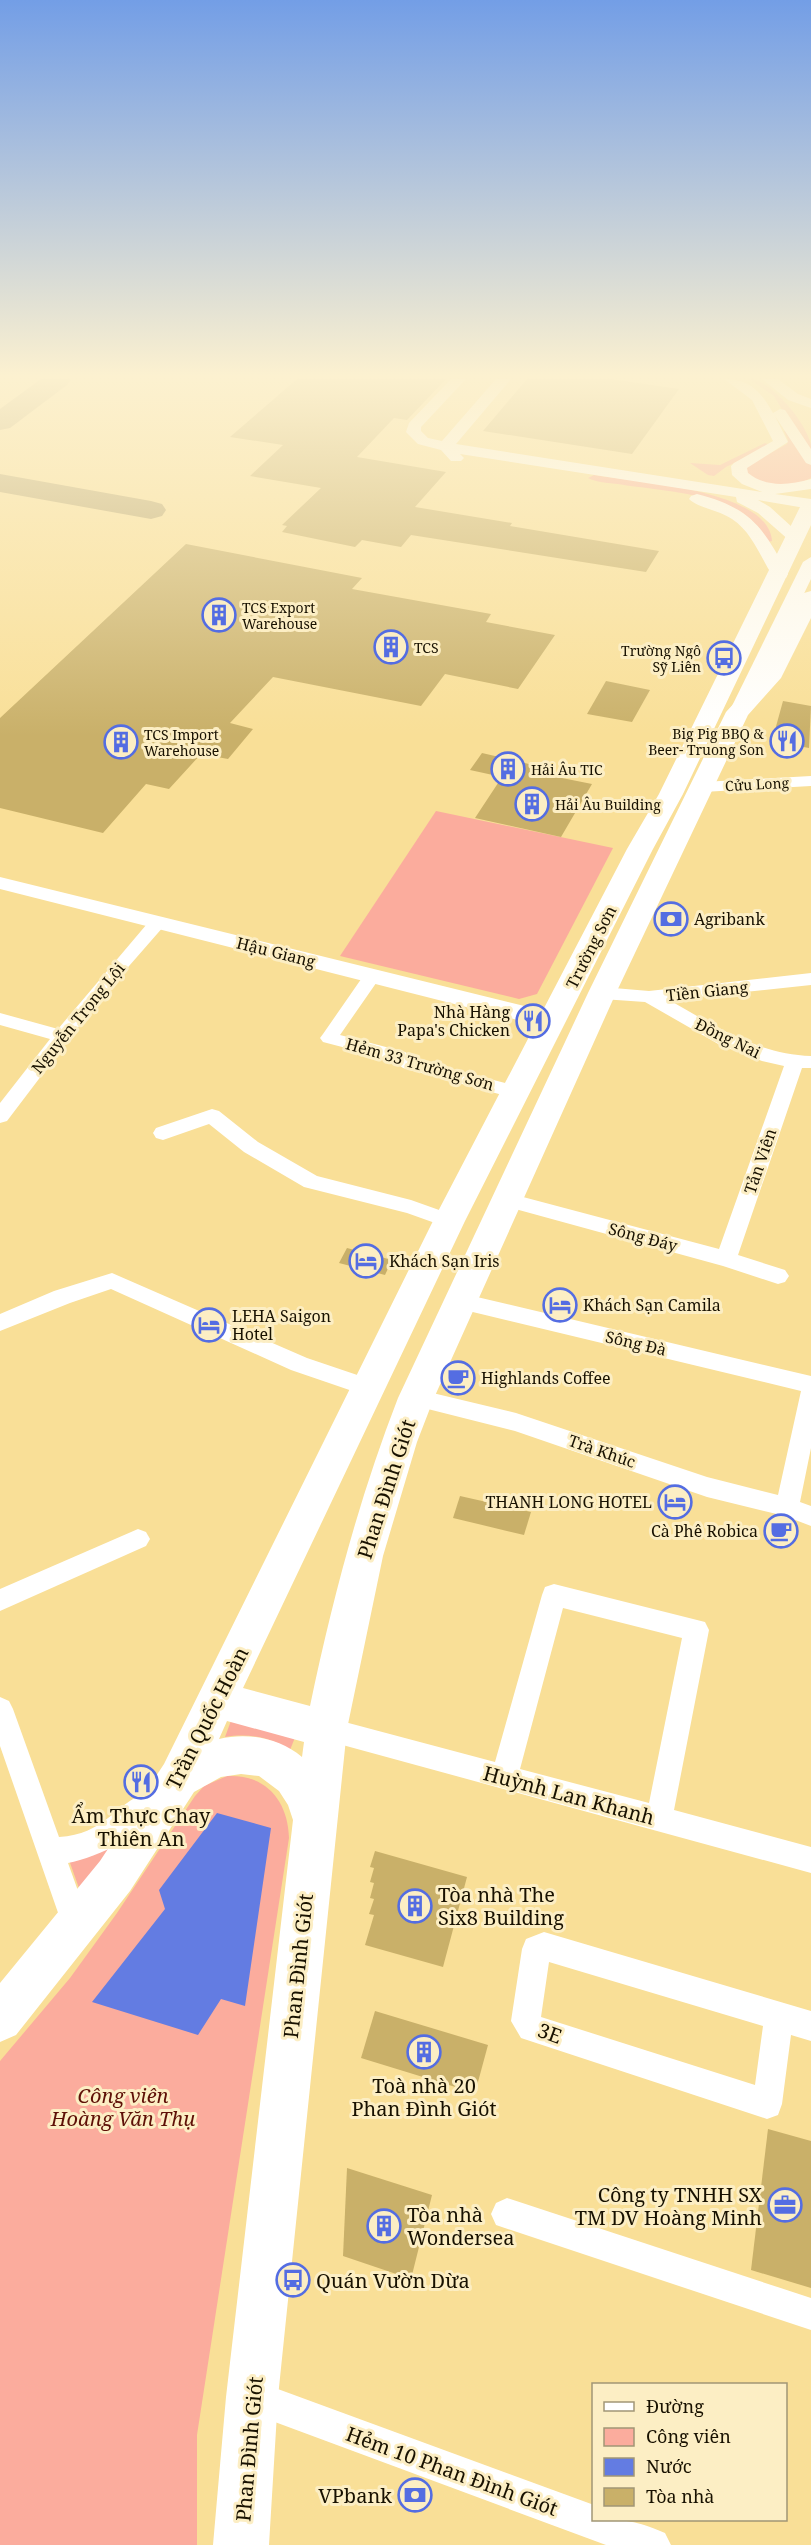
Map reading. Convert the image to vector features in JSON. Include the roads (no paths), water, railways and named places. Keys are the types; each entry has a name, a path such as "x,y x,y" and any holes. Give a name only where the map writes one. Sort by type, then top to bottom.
{"main road":[{"name":"Trường Sơn","path":"367,1387 514,1092 671,794 810,511"},
{"name":"Trường Sơn","path":"416,1398 602,993 738,712 770,678 811,597"},
{"name":"Trần Quốc Hoàn","path":"0,2019 77,1927 134,1849 179,1778 367,1387"},
{"name":"Phan Đình Giót","path":"242,2545 252,2397 326,1729 364,1556 381,1494 416,1398"},
{"path":"218,1700 326,1729"},
{"path":"179,1778 205,1761 218,1757 231,1754 263,1757 286,1769 297,1780 305,1792 314,1821"}],"street":[{"path":"691,498 719,506 740,516 755,529 780,574"},
{"path":"737,498 755,504 796,538"},
{"path":"751,498 810,511"},
{"path":"738,712 811,562"},
{"name":"Cửu Long","path":"703,787 811,781"},
{"name":"Hậu Giang","path":"0,883 553,1021"},
{"name":"Nguyễn Trọng Lội","path":"0,1116 89,1001 158,922"},
{"name":"Hẻm 33 Trường Sơn","path":"372,976 329,1038 398,1056 410,1064 514,1092"},
{"name":"Tiền Giang","path":"602,993 649,997 811,979"},
{"name":"Đồng Nai","path":"649,997 735,1043 766,1056 802,1062"},
{"path":"0,1019 62,1036"},
{"name":"Tản Viên","path":"726,1259 802,1062"},
{"path":"164,1133 212,1116 251,1147 311,1182 411,1207 449,1221"},
{"name":"Sông Đáy","path":"508,1200 726,1259 778,1276"},
{"path":"0,1323 62,1297 112,1281 299,1364 367,1387"},
{"name":"Sông Đà","path":"460,1301 811,1385"},
{"path":"787,1508 811,1394"},
{"name":"Trà Khúc","path":"416,1398 516,1422 707,1487 811,1516"},
{"path":"0,1600 138,1539"},
{"path":"504,1777 554,1595 696,1630 659,1820"},
{"path":"0,1709 77,1927"},
{"name":"Huỳnh Lan Khanh","path":"326,1729 811,1860"},
{"path":"50,1851 73,1850 108,1836 179,1778"},
{"name":"3E","path":"779,2016 767,2104 531,2028 526,2021 536,1949 544,1946 811,2025"},
{"path":"507,2214 811,2314"},
{"name":"Hẻm 10 Phan Đình Giót","path":"252,2397 653,2545"}],"water":[{"path":"217,1813 271,1828 245,2006 221,1999 198,2035 92,2002 165,1909 159,1890"}],"place":[{"name":"TCS Export Warehouse","path":"219,615"},
{"name":"TCS","path":"391,647"},
{"name":"Trường Ngô Sỹ Liên","path":"724,658"},
{"name":"Big Pig BBQ & Beer- Truong Son","path":"787,741"},
{"name":"TCS Import Warehouse","path":"121,742"},
{"name":"Hải Âu TIC","path":"508,769"},
{"name":"Hải Âu Building","path":"532,804"},
{"name":"Agribank","path":"671,919"},
{"name":"Nhà Hàng Papa's Chicken","path":"533,1021"},
{"name":"Khách Sạn Iris","path":"366,1261"},
{"name":"Khách Sạn Camila","path":"560,1305"},
{"name":"LEHA Saigon Hotel","path":"209,1325"},
{"name":"Highlands Coffee","path":"458,1378"},
{"name":"THANH LONG HOTEL","path":"675,1502"},
{"name":"Cà Phê Robica","path":"781,1531"},
{"name":"Ẩm Thực Chay Thiên An","path":"141,1782"},
{"name":"Tòa nhà The Six8 Building","path":"415,1906"},
{"name":"Toà nhà 20 Phan Đình Giót","path":"424,2052"},
{"name":"Công ty TNHH SX TM DV Hoàng Minh","path":"785,2205"},
{"name":"Tòa nhà Wondersea","path":"384,2226"},
{"name":"Quán Vườn Dừa","path":"293,2280"},
{"name":"VPbank","path":"415,2495"}],"park label":[{"name":"Công viên Hoàng Văn Thụ","path":"123,2106"}]}
